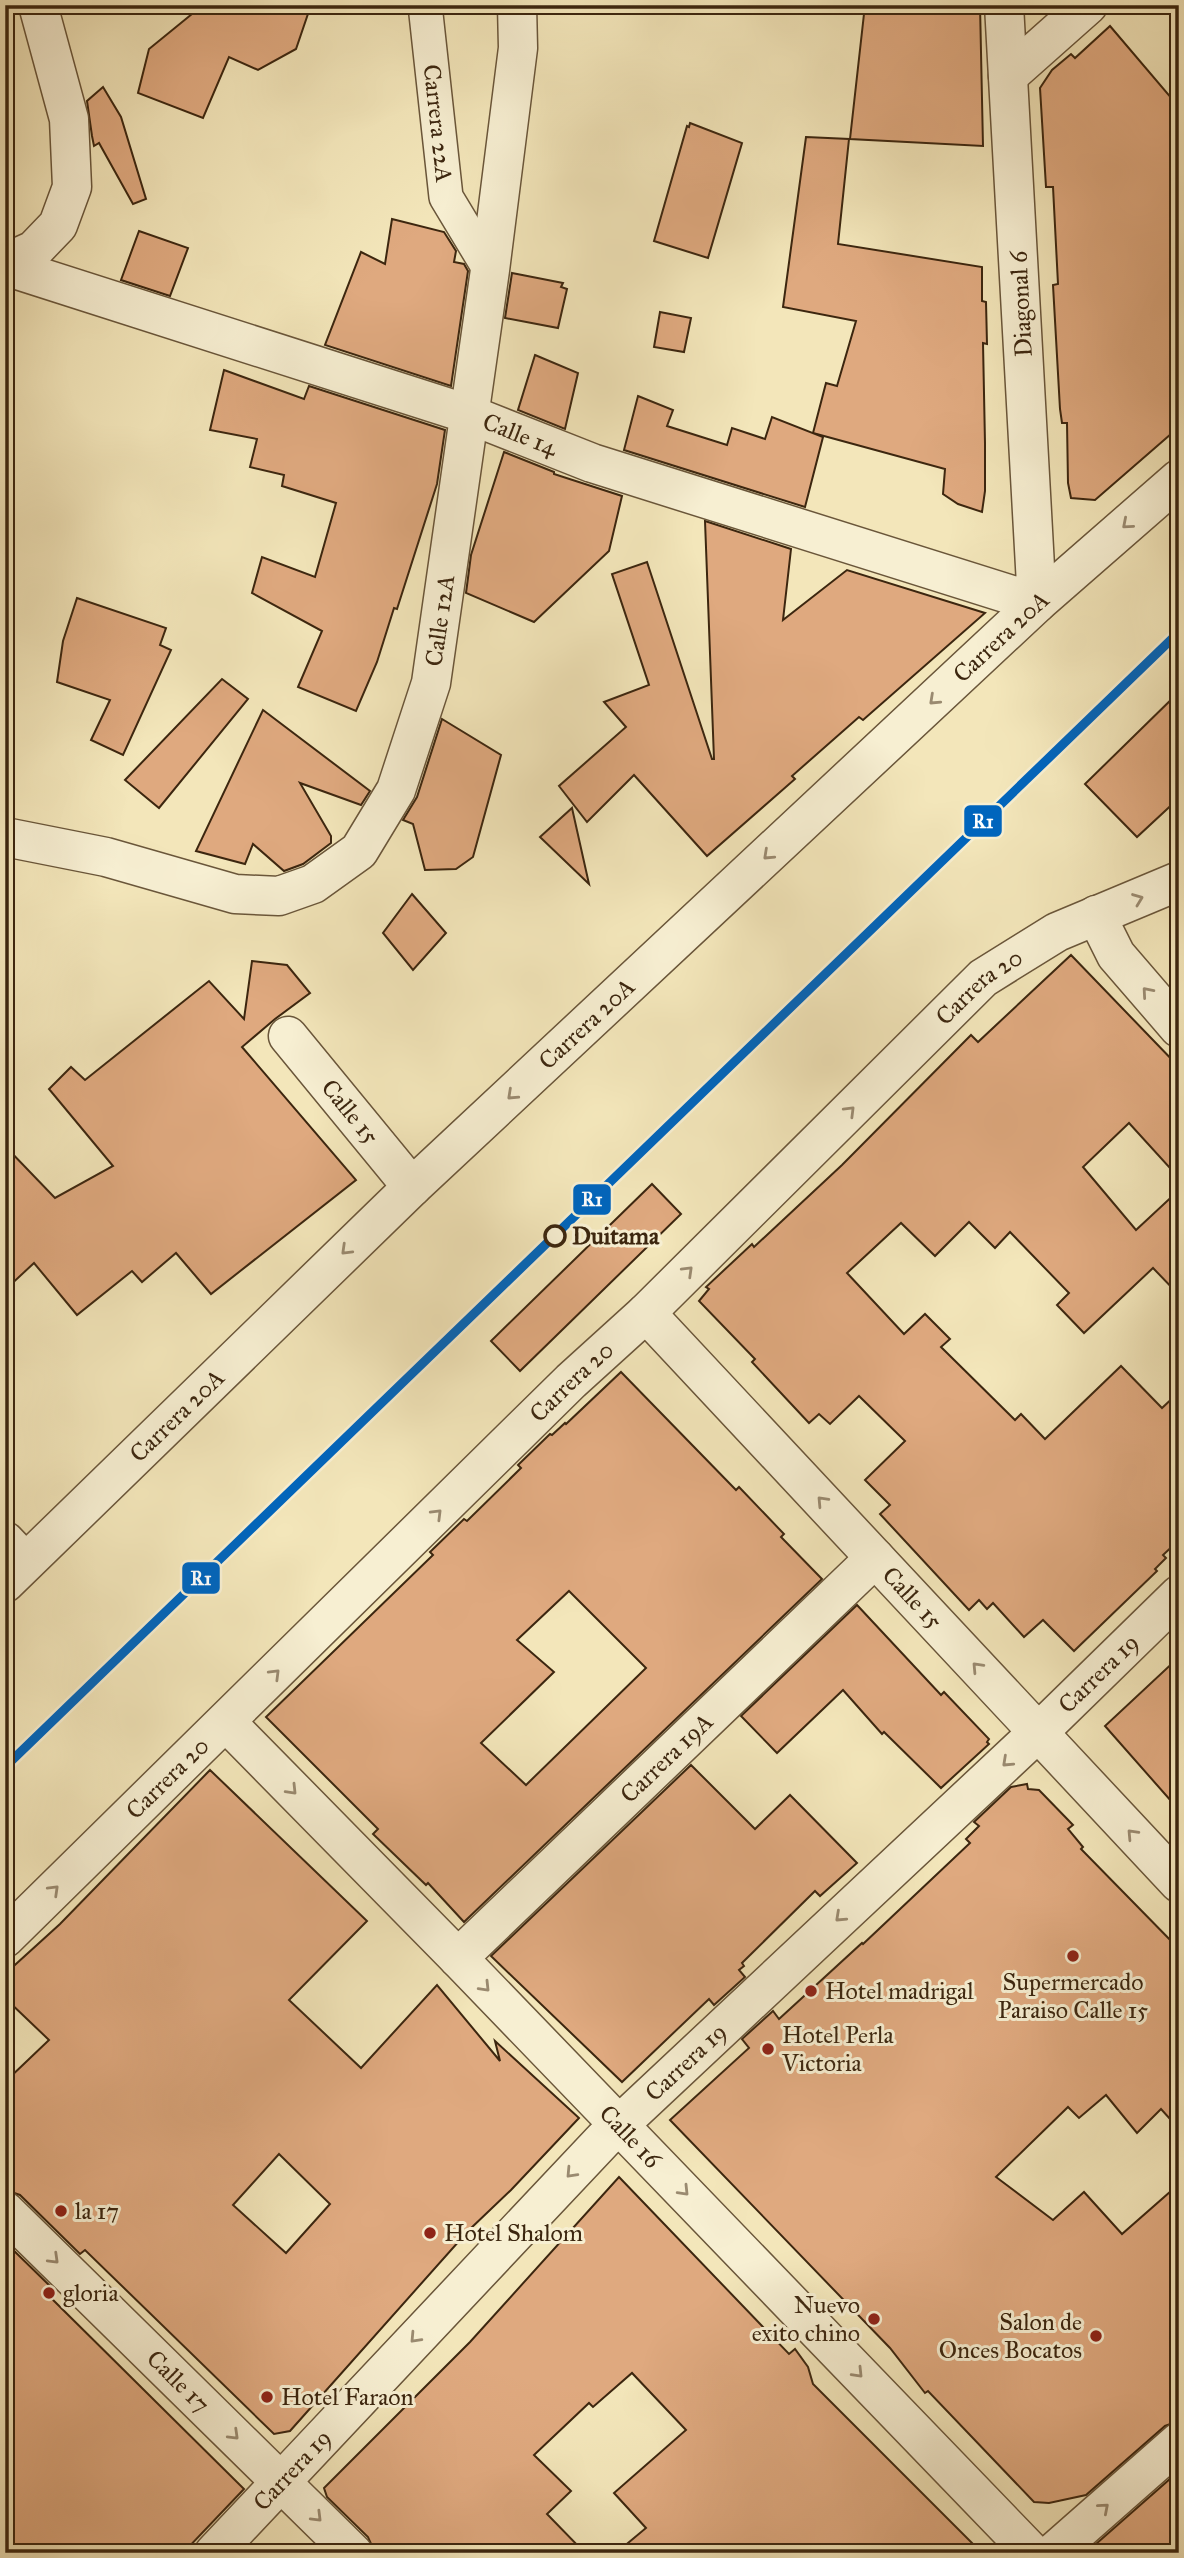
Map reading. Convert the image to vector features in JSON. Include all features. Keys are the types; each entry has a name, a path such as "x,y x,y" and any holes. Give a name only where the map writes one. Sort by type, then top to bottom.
{"street":[{"path":"5,265 34,250 58,225 72,187 69,119 38,5"},
{"name":"Carrera 22A","path":"425,5 446,197 490,270"},
{"name":"Calle 12A","path":"5,837 106,857 234,894 279,896 313,884 359,851 396,790 431,683 490,270 518,48 517,5"},
{"name":"Diagonal 6","path":"1004,5 1037,603"},
{"path":"1008,76 1088,5"},
{"name":"Calle 14","path":"5,265 468,414 592,463 1037,603"},
{"name":"Carrera 20A","path":"12,1562 1037,603 1179,479"},
{"name":"Carrera 20","path":"5,1938 571,1381 646,1313 983,978 1048,937 1179,881"},
{"path":"1096,915 1116,955 1179,1028"},
{"name":"Calle 15","path":"288,1036 412,1186"},
{"name":"Calle 15","path":"646,1313 1179,1884"},
{"name":"Carrera 19A","path":"458,1958 875,1558"},
{"name":"Carrera 19","path":"214,2553 619,2124 1038,1732 1179,1595"},
{"name":"Calle 16","path":"226,1722 458,1958 1032,2553"},
{"name":"Calle 17","path":"5,2211 353,2553"},
{"path":"1053,2553 1179,2442"}],"building":[{"path":"203,5 311,5 296,49 258,70 229,57 203,118 138,93 149,49"},
{"path":"865,5 980,5 983,146 850,139"},
{"path":"1110,26 1179,107 1179,427 1095,500 1071,498 1068,483 1067,423 1062,423 1060,409 1053,285 1058,284 1053,187 1046,187 1040,88 1052,70 1071,54 1075,58"},
{"path":"103,87 121,117 146,199 133,204 99,143 94,146 87,101"},
{"path":"690,123 742,143 708,258 654,241"},
{"path":"806,137 849,139 838,244 982,267 982,301 986,302 987,344 983,343 985,491 982,512 958,504 943,494 945,469 813,433 826,383 837,386 856,321 783,307"},
{"path":"392,219 444,232 456,251 454,262 464,264 468,271 451,386 325,345 361,252 385,264"},
{"path":"139,231 188,248 170,296 121,280"},
{"path":"512,273 563,283 561,287 567,289 558,328 505,318"},
{"path":"660,312 691,318 684,352 654,347"},
{"path":"535,355 578,373 565,429 518,410"},
{"path":"224,370 304,399 309,386 445,430 437,484 397,609 394,608 377,662 356,711 298,687 322,631 252,593 262,557 315,577 336,503 282,486 284,475 250,467 257,439 210,430"},
{"path":"638,396 673,410 667,426 727,445 732,428 765,439 772,417 823,437 805,507 624,450"},
{"path":"504,452 554,474 622,496 609,551 534,622 466,593 471,555"},
{"path":"705,521 791,549 783,620 847,570 985,613 863,720 859,717 792,776 795,779 707,856 634,775 587,822 559,786 626,727 604,702 649,685 612,574 647,562 714,759"},
{"path":"77,598 166,628 160,645 171,650 123,755 91,740 110,700 57,682 63,641"},
{"path":"222,679 248,699 159,808 125,780"},
{"path":"1179,692 1179,798 1137,837 1085,784"},
{"path":"263,710 370,791 361,805 300,783 331,836 331,843 303,864 284,871 253,844 245,864 196,851"},
{"path":"442,719 501,755 473,857 456,869 425,870 413,824 403,820 417,797"},
{"path":"572,808 589,884 540,837"},
{"path":"412,894 446,933 413,970 383,933"},
{"path":"1071,955 1179,1067 1179,1178 1129,1123 1083,1167 1136,1230 1179,1190 1179,1295 1153,1268 1084,1333 1057,1305 1069,1293 1010,1232 995,1248 969,1222 935,1256 901,1223 847,1273 904,1334 925,1314 950,1339 941,1347 1015,1420 1021,1414 1045,1439 1121,1366 1162,1408 1179,1392 1179,1540 1163,1555 1166,1558 1155,1569 1157,1571 1074,1651 1043,1620 1024,1637 993,1603 987,1609 979,1600 969,1610 880,1514 890,1505 865,1480 905,1441 859,1396 830,1424 819,1414 809,1423 752,1362 755,1359 699,1301 709,1289 706,1287 752,1244 754,1247 842,1165 971,1035 978,1042"},
{"path":"252,961 287,965 310,993 242,1047 356,1180 211,1294 176,1253 142,1282 132,1271 77,1315 34,1263 5,1290 5,1146 55,1198 113,1166 49,1089 71,1067 85,1080 209,981 244,1019"},
{"path":"652,1184 681,1214 520,1371 491,1341"},
{"path":"621,1372 736,1490 739,1487 784,1534 781,1537 822,1579 464,1922 428,1883 426,1885 373,1834 378,1829 266,1717 433,1555 430,1552 464,1519 467,1521 521,1468 518,1465 550,1434 566,1424","holes":["569,1591 646,1668 526,1785 481,1743 554,1672 517,1640"]},
{"path":"857,1605 941,1695 944,1692 989,1739 989,1744 941,1788 884,1732 882,1734 843,1690 777,1753 741,1716"},
{"path":"1179,1657 1179,1810 1105,1726"},
{"path":"691,1765 755,1829 790,1795 857,1863 820,1896 815,1891 742,1963 744,1966 739,1970 745,1977 714,2005 709,1999 622,2082 491,1956"},
{"path":"210,1770 367,1921 289,2000 361,2068 437,1985 500,2061 495,2041 579,2118 468,2231 290,2431 274,2434 85,2250 80,2254 20,2195 5,2190 5,2082 49,2040 5,1998 5,1974 60,1924","holes":["279,2154 330,2204 286,2253 233,2205"]},
{"path":"1027,1784 1028,1789 1039,1790 1073,1825 1068,1829 1083,1847 1081,1849 1179,1949 1179,2129 1161,2109 1137,2133 1106,2095 1079,2118 1068,2107 996,2177 1053,2220 1084,2192 1122,2234 1179,2184 1179,2394 1174,2399 1179,2405 1179,2421 1165,2426 1086,2495 1049,2503 1034,2502 928,2391 925,2393 890,2348 670,2120 749,2048 742,2039 773,2011 779,2019 863,1944 970,1843 966,1839 979,1826 974,1822 1011,1787"},
{"path":"619,2177 789,2354 795,2349 808,2367 813,2384 982,2553 616,2553 646,2528 614,2493 686,2430 632,2373 593,2407 589,2403 534,2455 571,2491 547,2514 585,2553 375,2553 368,2537 327,2497 324,2488 470,2342"},
{"path":"5,2242 50,2286 44,2291 244,2489 183,2553 5,2553"},
{"path":"1179,2471 1179,2553 1087,2553 1088,2551"}],"transit line":[{"name":"R1","path":"5,1767 1179,632"}],"place":[{"name":"Duitama","path":"555,1236"},
{"name":"Supermercado Paraiso Calle 15","path":"1073,1956"},
{"name":"Hotel madrigal","path":"811,1991"},
{"name":"Hotel Perla Victoria","path":"768,2049"},
{"name":"la 17","path":"61,2211"},
{"name":"Hotel Shalom","path":"430,2233"},
{"name":"gloria","path":"49,2293"},
{"name":"Nuevo exito chino","path":"874,2319"},
{"name":"Salon de Onces Bocatos","path":"1096,2336"},
{"name":"Hotel Faraon","path":"267,2397"}]}
